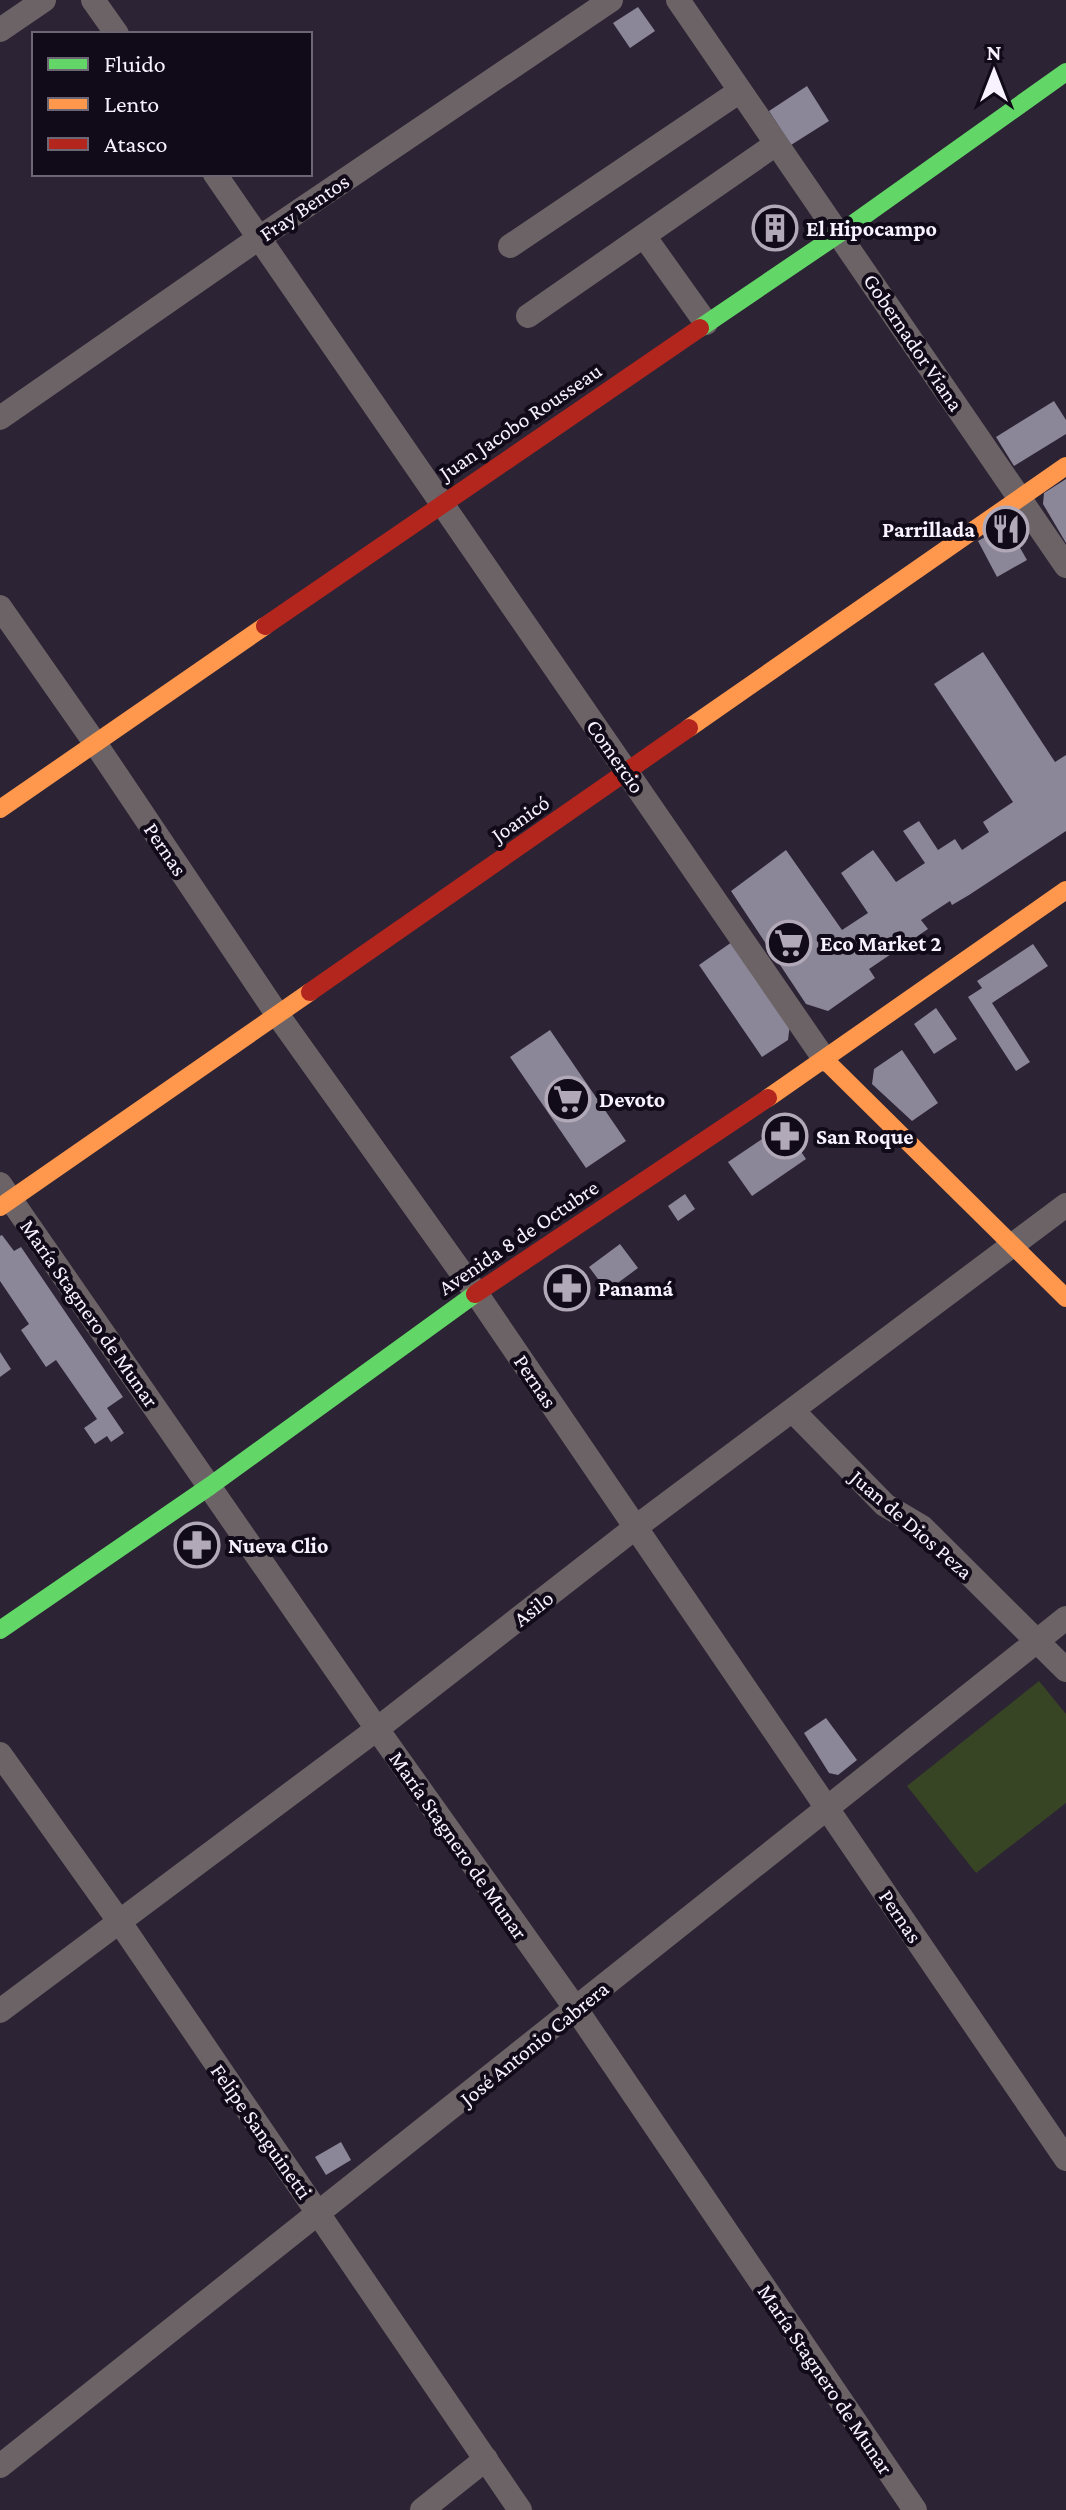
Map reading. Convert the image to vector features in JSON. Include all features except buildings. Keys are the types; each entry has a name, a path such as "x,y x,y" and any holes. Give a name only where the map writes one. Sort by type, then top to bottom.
{"street":[{"path":"0,30 44,0"},
{"path":"93,0 116,32"},
{"name":"Fray Bentos","path":"0,418 611,0"},
{"name":"Gobernador Viana","path":"678,0 1066,566"},
{"name":"Juan Jacobo Rousseau","path":"0,809 840,233 1066,72"},
{"path":"510,246 740,91"},
{"path":"528,316 776,144"},
{"name":"Comercio","path":"216,176 825,1060 1066,1298"},
{"path":"644,236 706,323"},
{"name":"Joanicó","path":"4,1197 277,1014 1066,466"},
{"name":"Pernas","path":"0,607 277,1014 476,1293 1066,2159"},
{"name":"Avenida 8 de Octubre","path":"0,1630 210,1486 476,1293 825,1060 1066,890"},
{"name":"María Stagnero de Munar","path":"4,1197 576,2009 915,2510"},
{"name":"Asilo","path":"0,2011 377,1729 636,1527 1066,1205"},
{"name":"Juan de Dios Peza","path":"793,1411 885,1505 922,1527 1066,1670"},
{"name":"José Antonio Cabrera","path":"0,2466 1066,1618"},
{"name":"Felipe Sanguinetti","path":"0,1754 119,1921 520,2510"},
{"path":"422,2510 486,2459"}],"green space":[{"path":"1039,1681 1066,1714 1066,1803 976,1873 907,1786"}],"traffic: fast":[{"path":"700,328 1066,72"},
{"path":"0,1630 210,1486 475,1294"}],"traffic: slow":[{"path":"689,728 1066,466"},
{"path":"0,809 265,626"},
{"path":"768,1098 1066,890"},
{"path":"0,1207 310,992"},
{"path":"825,1060 1066,1298"}],"traffic: jam":[{"path":"265,626 700,328"},
{"path":"310,992 689,728"},
{"path":"475,1294 768,1098"}],"place":[{"name":"El Hipocampo","path":"775,228"},
{"name":"Parrillada","path":"1006,529"},
{"name":"Eco Market 2","path":"789,943"},
{"name":"Devoto","path":"568,1099"},
{"name":"San Roque","path":"785,1136"},
{"name":"Panamá","path":"567,1288"},
{"name":"Nueva Clio","path":"197,1545"}]}
